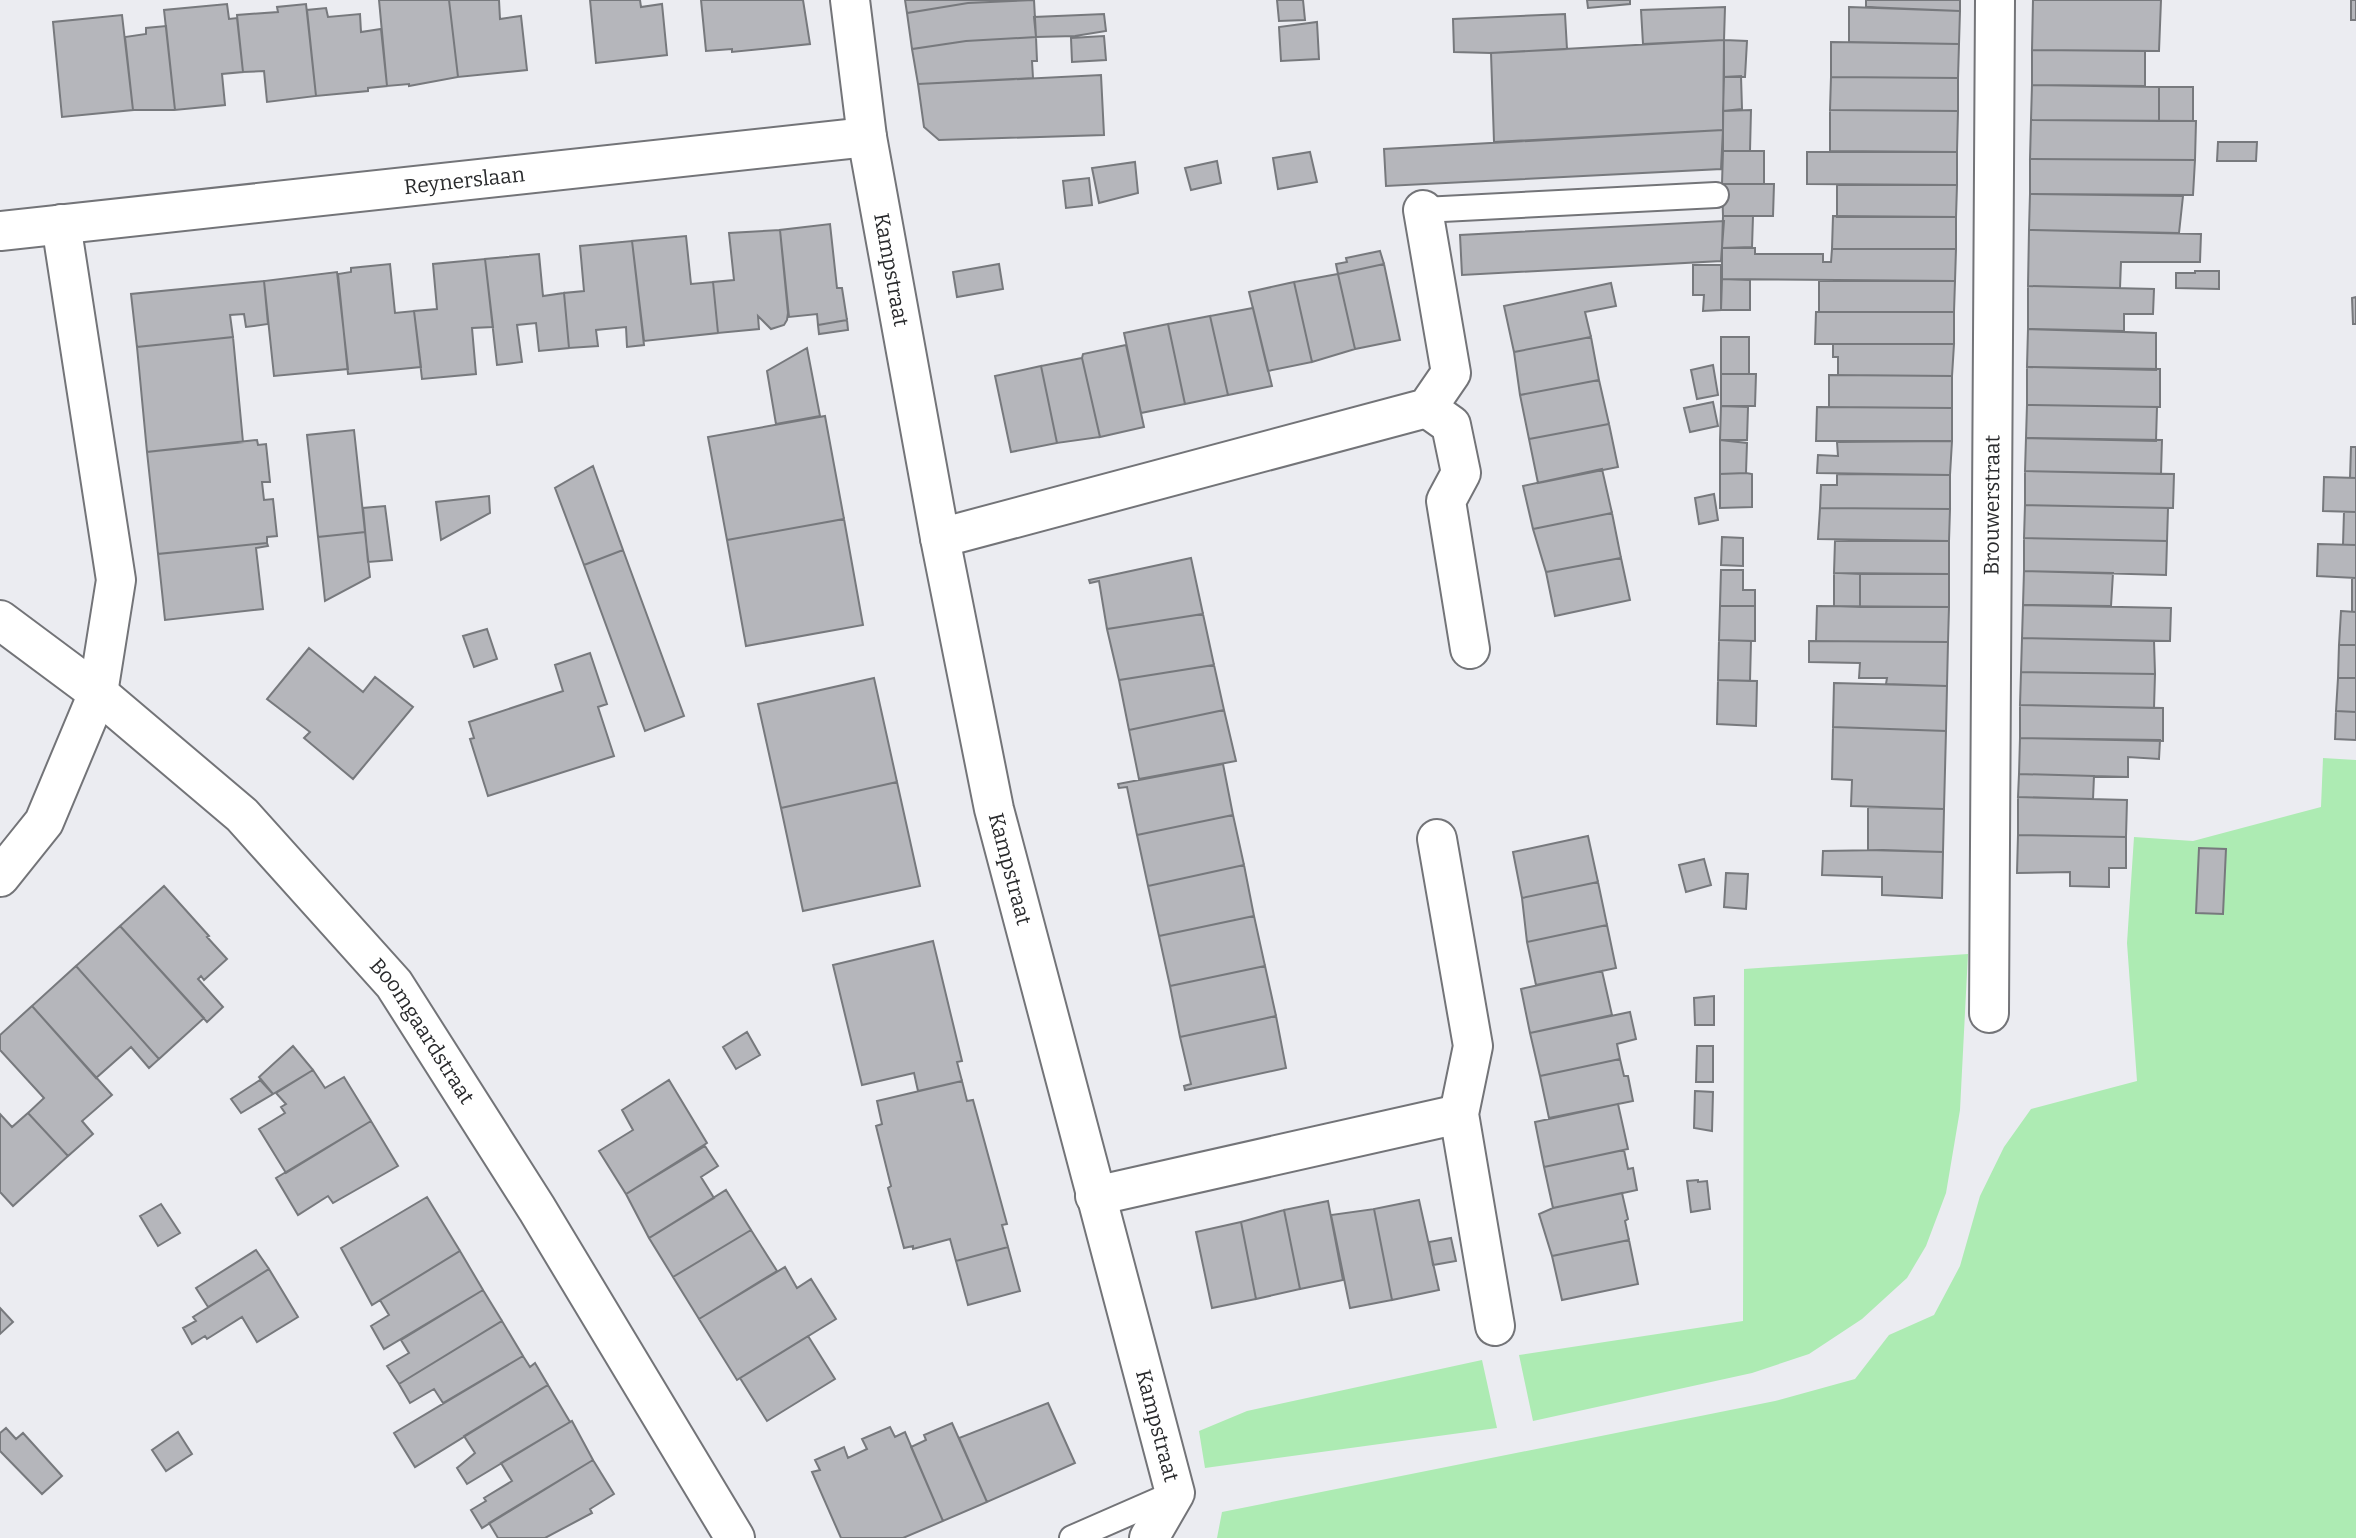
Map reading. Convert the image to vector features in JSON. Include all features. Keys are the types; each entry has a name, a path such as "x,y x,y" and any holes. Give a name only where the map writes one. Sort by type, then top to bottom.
{"street":[{"name":"Kampstraat","path":"850,0 867,137 940,538 994,809 1175,1493"},
{"name":"Brouwerstraat","path":"1989,1013 1995,0"},
{"name":"Reynerslaan","path":"0,231 867,137"},
{"path":"940,538 1427,408 1451,373 1423,210"},
{"path":"0,877 44,822 98,693 117,580 61,225"},
{"path":"1427,408 1451,425 1461,473 1446,501 1470,649"},
{"name":"Boomgaardstraat","path":"0,620 98,693 242,815 394,984 537,1209 735,1538"},
{"path":"1437,839 1473,1046 1459,1114 1496,1326"},
{"path":"1095,1196 1459,1114"},
{"path":"1149,1538 1175,1493"}],"lane":[{"path":"1423,210 1716,195"},
{"path":"1072,1538 1175,1493"}],"green space":[{"path":"2323,758 2356,760 2356,1538 1217,1538 1222,1512 1775,1401 1855,1379 1889,1335 1934,1315 1960,1266 1980,1196 2004,1147 2031,1109 2137,1081 2127,943 2134,837 2193,841 2321,807"},
{"path":"1968,954 1960,1110 1946,1193 1926,1246 1907,1278 1862,1319 1809,1354 1752,1373 1533,1421 1519,1355 1743,1321 1744,969"},
{"path":"1482,1360 1497,1428 1205,1468 1199,1431 1247,1411"}],"building":[{"path":"379,0 449,0 458,77 409,86 387,86"},
{"path":"449,0 499,0 500,19 521,16 527,70 458,77"},
{"path":"590,0 640,0 641,7 662,4 667,55 596,63"},
{"path":"701,0 803,0 810,44 732,52 732,49 706,51"},
{"path":"905,0 1034,0 968,3 907,13"},
{"path":"1034,0 1036,37 966,41 912,49 907,13 968,3"},
{"path":"1277,0 1303,0 1305,20 1279,21"},
{"path":"1587,0 1630,0 1630,4 1588,8"},
{"path":"1866,0 1960,0 1960,11 1866,7"},
{"path":"2033,0 2161,0 2159,51 2032,50"},
{"path":"2351,0 2356,0 2356,20 2351,20"},
{"path":"227,4 229,19 237,18 243,72 222,74 225,105 175,110 164,10"},
{"path":"306,4 316,96 267,102 264,71 243,72 237,15 278,12 277,7"},
{"path":"1725,7 1724,40 1643,44 1641,10"},
{"path":"1849,7 1960,11 1959,44 1849,42"},
{"path":"326,8 328,17 360,14 361,32 381,29 387,86 368,88 368,91 316,96 307,10"},
{"path":"1104,14 1106,31 1075,36 1036,37 1034,17"},
{"path":"1565,14 1567,49 1454,52 1453,19"},
{"path":"122,15 133,110 62,117 53,22"},
{"path":"1317,22 1319,59 1281,61 1279,27"},
{"path":"166,26 175,110 133,110 125,37 146,34 146,28"},
{"path":"1104,36 1106,60 1072,62 1071,38"},
{"path":"1036,37 1037,61 1032,61 1033,78 918,84 912,49 966,41"},
{"path":"1724,40 1723,130 1494,142 1491,53"},
{"path":"1724,40 1747,41 1745,77 1724,77"},
{"path":"1831,42 1959,44 1958,78 1831,77"},
{"path":"2032,50 2145,51 2145,86 2032,85"},
{"path":"1101,75 1104,135 939,140 924,127 918,84"},
{"path":"1741,76 1742,109 1723,111 1724,77"},
{"path":"1831,77 1958,78 1958,111 1830,110"},
{"path":"2032,85 2159,87 2159,121 2031,120"},
{"path":"2159,87 2193,87 2193,121 2159,121"},
{"path":"1751,110 1750,151 1723,151 1723,111"},
{"path":"1830,110 1958,111 1957,152 1830,151"},
{"path":"2031,120 2196,121 2195,160 2030,159"},
{"path":"1723,130 1721,169 1386,186 1384,149"},
{"path":"2218,142 2257,142 2256,161 2217,161"},
{"path":"1723,151 1764,151 1764,184 1722,184"},
{"path":"1310,152 1317,182 1278,189 1273,158"},
{"path":"1807,152 1957,152 1957,185 1807,184"},
{"path":"2030,159 2195,160 2193,195 2030,194"},
{"path":"1217,161 1221,183 1191,190 1185,168"},
{"path":"1135,162 1138,193 1099,203 1092,168"},
{"path":"1089,178 1092,205 1066,208 1063,181"},
{"path":"1722,184 1774,184 1773,216 1723,216"},
{"path":"1837,185 1957,185 1956,217 1837,217"},
{"path":"2030,194 2183,196 2179,233 2029,230"},
{"path":"1723,216 1753,216 1752,247 1722,248"},
{"path":"1833,216 1956,217 1956,249 1832,249"},
{"path":"1724,221 1721,261 1462,275 1460,235"},
{"path":"830,224 837,288 842,288 847,320 818,325 817,314 789,317 780,230"},
{"path":"780,230 788,313 784,325 771,329 758,316 759,329 718,333 713,282 734,280 729,233"},
{"path":"2029,230 2201,234 2200,262 2121,262 2120,288 2028,286"},
{"path":"686,236 691,284 713,282 718,333 644,341 632,241"},
{"path":"632,241 644,345 627,347 626,327 596,330 598,346 569,348 564,293 584,291 580,246"},
{"path":"1722,248 1755,248 1755,254 1823,254 1823,262 1831,262 1832,249 1956,249 1955,281 1722,279"},
{"path":"1380,251 1384,264 1338,274 1336,264 1347,262 1346,258"},
{"path":"539,254 543,296 564,293 569,348 539,351 536,323 517,325 522,362 497,365 485,259"},
{"path":"485,259 493,327 472,328 476,374 422,379 414,311 437,309 433,264"},
{"path":"390,264 395,313 414,311 421,367 348,374 338,274 351,272 351,268"},
{"path":"999,264 1003,289 957,297 953,272"},
{"path":"1384,264 1400,340 1355,349 1338,274"},
{"path":"1693,265 1721,265 1721,310 1703,311 1704,295 1693,295"},
{"path":"2219,271 2219,289 2176,288 2176,273"},
{"path":"337,272 348,369 274,376 264,281"},
{"path":"1338,274 1355,349 1312,362 1294,282"},
{"path":"1722,279 1750,280 1750,310 1721,310"},
{"path":"264,281 268,324 246,327 244,314 230,315 233,337 137,347 131,294"},
{"path":"1819,281 1955,281 1954,312 1819,312"},
{"path":"1294,282 1312,362 1268,371 1249,292"},
{"path":"1611,283 1616,306 1585,312 1591,337 1514,352 1504,306"},
{"path":"2028,286 2154,289 2153,314 2124,314 2124,331 2028,329"},
{"path":"2356,297 2356,324 2353,324 2352,298"},
{"path":"1253,308 1272,386 1228,395 1210,316"},
{"path":"1816,312 1954,312 1954,344 1815,344"},
{"path":"1210,316 1228,395 1185,404 1168,324"},
{"path":"847,320 848,330 819,334 818,325"},
{"path":"1168,324 1185,404 1141,413 1124,333"},
{"path":"2028,329 2156,333 2156,370 2027,367"},
{"path":"233,337 243,442 147,452 137,347"},
{"path":"1591,337 1599,380 1520,395 1514,352"},
{"path":"1721,337 1749,337 1749,374 1721,374"},
{"path":"1833,344 1954,344 1952,376 1838,375 1838,357 1833,357"},
{"path":"1126,345 1144,427 1100,437 1083,354"},
{"path":"807,348 820,416 776,424 767,371"},
{"path":"1082,358 1100,437 1057,443 1041,366"},
{"path":"1713,365 1718,395 1697,399 1691,370"},
{"path":"1041,366 1057,443 1011,452 995,376"},
{"path":"2027,367 2160,369 2160,407 2027,405"},
{"path":"1721,374 1756,374 1755,406 1721,406"},
{"path":"1829,375 1952,376 1952,408 1829,407"},
{"path":"1599,380 1609,424 1529,439 1520,395"},
{"path":"1713,402 1718,426 1690,432 1684,408"},
{"path":"2027,405 2157,407 2156,441 2026,438"},
{"path":"1721,406 1748,407 1747,440 1720,440"},
{"path":"1817,407 1952,408 1952,441 1816,441"},
{"path":"825,416 844,519 727,540 708,437"},
{"path":"1609,424 1618,467 1538,483 1529,439"},
{"path":"354,430 365,532 318,537 307,435"},
{"path":"2026,438 2162,440 2161,474 2025,471"},
{"path":"257,440 258,445 266,444 270,482 262,482 264,500 273,499 277,536 267,537 267,543 158,554 147,452"},
{"path":"1720,440 1747,443 1746,473 1720,474"},
{"path":"1952,441 1950,475 1817,473 1818,455 1838,456 1837,442"},
{"path":"2351,447 2356,447 2356,478 2350,478"},
{"path":"593,466 623,550 584,565 555,488"},
{"path":"1602,469 1612,513 1533,529 1523,486"},
{"path":"2025,471 2174,474 2173,508 2025,505"},
{"path":"1720,474 1752,474 1752,507 1720,508"},
{"path":"1837,474 1950,475 1950,509 1820,508 1821,485 1837,485"},
{"path":"2324,477 2356,478 2356,512 2323,511"},
{"path":"1714,494 1718,520 1699,524 1695,498"},
{"path":"489,496 490,513 441,540 436,502"},
{"path":"2025,505 2168,508 2167,541 2024,538"},
{"path":"385,506 392,560 368,562 363,508"},
{"path":"1820,508 1950,509 1949,541 1818,539"},
{"path":"2344,512 2356,512 2356,545 2343,545"},
{"path":"1612,513 1621,558 1546,572 1533,529"},
{"path":"844,519 863,625 746,646 727,540"},
{"path":"365,532 370,577 325,601 318,537"},
{"path":"1722,537 1743,538 1743,566 1721,565"},
{"path":"2024,538 2167,541 2166,575 2024,571"},
{"path":"1835,541 1949,541 1949,574 1834,573"},
{"path":"267,543 268,546 256,548 263,609 165,620 158,554"},
{"path":"2318,544 2356,545 2356,578 2317,576"},
{"path":"623,550 684,716 645,731 584,565"},
{"path":"1191,558 1203,614 1107,629 1099,581 1090,583 1089,580"},
{"path":"1621,558 1630,600 1555,616 1546,572"},
{"path":"1721,570 1743,570 1743,590 1755,590 1755,606 1720,606"},
{"path":"2024,571 2113,573 2111,606 2023,605"},
{"path":"1834,573 1860,574 1860,607 1834,606"},
{"path":"1860,574 1949,574 1949,607 1860,607"},
{"path":"2352,578 2356,578 2356,612 2352,612"},
{"path":"2023,605 2171,608 2170,641 2022,638"},
{"path":"1720,606 1755,606 1755,641 1719,640"},
{"path":"1817,606 1949,607 1948,642 1816,641"},
{"path":"2341,611 2356,612 2356,645 2339,645"},
{"path":"1203,614 1214,665 1119,680 1107,629"},
{"path":"487,629 497,659 474,667 463,636"},
{"path":"2022,638 2154,641 2155,674 2021,672"},
{"path":"1719,640 1751,641 1750,681 1718,680"},
{"path":"1809,641 1948,642 1947,686 1886,684 1887,678 1859,678 1860,663 1809,662"},
{"path":"2339,645 2356,645 2356,678 2338,678"},
{"path":"309,648 363,692 375,677 413,707 353,779 304,738 310,732 267,699"},
{"path":"590,653 607,704 598,707 614,756 488,796 470,739 474,738 469,722 563,691 555,665"},
{"path":"1214,665 1224,710 1129,730 1119,680"},
{"path":"2021,672 2155,674 2154,708 2020,705"},
{"path":"874,678 897,782 781,808 758,704"},
{"path":"2338,678 2356,678 2356,712 2336,711"},
{"path":"1718,680 1757,681 1756,726 1717,724"},
{"path":"1834,683 1947,686 1946,731 1833,727"},
{"path":"2020,705 2163,708 2163,741 2020,738"},
{"path":"1224,710 1236,761 1139,779 1129,730"},
{"path":"2336,711 2356,712 2356,740 2335,739"},
{"path":"1833,727 1946,731 1944,809 1851,806 1852,780 1832,779"},
{"path":"2020,738 2160,740 2159,759 2128,757 2128,777 2019,774"},
{"path":"1223,764 1233,815 1137,835 1127,787 1119,788 1118,784"},
{"path":"2019,774 2094,776 2093,799 2018,797"},
{"path":"897,782 920,886 803,911 781,808"},
{"path":"2018,797 2127,800 2126,837 2018,835"},
{"path":"1868,807 1944,809 1943,852 1868,850"},
{"path":"1233,815 1244,865 1148,886 1137,835"},
{"path":"2018,835 2126,837 2126,868 2109,868 2109,887 2070,886 2070,872 2017,873"},
{"path":"1588,836 1598,882 1522,898 1513,852"},
{"path":"2199,848 2226,849 2223,914 2196,913"},
{"path":"1823,851 1943,852 1942,898 1882,895 1882,877 1822,875"},
{"path":"1704,859 1711,885 1686,892 1679,865"},
{"path":"1244,865 1254,916 1159,936 1148,886"},
{"path":"1726,873 1748,874 1746,909 1724,907"},
{"path":"1598,882 1607,925 1527,942 1522,898"},
{"path":"164,886 227,959 204,980 201,976 198,979 223,1007 207,1022 120,926"},
{"path":"1254,916 1265,966 1170,986 1159,936"},
{"path":"1607,925 1616,968 1536,985 1527,942"},
{"path":"120,926 204,1018 159,1059 76,966"},
{"path":"933,941 962,1061 957,1062 962,1081 918,1091 914,1073 862,1085 833,965"},
{"path":"76,966 159,1059 149,1068 131,1047 96,1078 32,1006"},
{"path":"1265,966 1276,1016 1180,1037 1170,986"},
{"path":"1602,971 1612,1015 1530,1033 1521,989"},
{"path":"1714,996 1714,1025 1695,1025 1694,998"},
{"path":"32,1006 112,1095 82,1121 93,1134 68,1156 28,1113 44,1098 0,1050 0,1035"},
{"path":"1630,1012 1636,1039 1617,1044 1620,1059 1540,1076 1530,1033"},
{"path":"1276,1016 1286,1068 1185,1090 1184,1086 1191,1084 1180,1037"},
{"path":"747,1032 760,1055 736,1069 723,1047"},
{"path":"293,1046 313,1070 273,1094 259,1077"},
{"path":"1697,1046 1713,1046 1713,1082 1696,1082"},
{"path":"1620,1059 1624,1076 1628,1076 1633,1101 1549,1118 1540,1076"},
{"path":"313,1070 325,1088 344,1077 371,1121 286,1173 259,1129 285,1113 281,1107 286,1104 276,1093"},
{"path":"260,1080 273,1094 241,1113 231,1099"},
{"path":"669,1080 707,1143 626,1194 599,1151 633,1130 622,1110"},
{"path":"962,1081 967,1101 973,1100 1007,1224 1002,1225 1008,1247 956,1261 950,1239 913,1249 913,1246 904,1248 888,1188 891,1186 876,1126 882,1124 877,1101"},
{"path":"1695,1091 1713,1092 1712,1131 1694,1128"},
{"path":"1618,1104 1628,1149 1544,1167 1535,1122"},
{"path":"28,1113 68,1156 13,1206 0,1192 0,1114 12,1127"},
{"path":"371,1121 398,1166 333,1203 328,1196 298,1215 276,1178"},
{"path":"705,1146 718,1166 701,1177 714,1198 649,1238 626,1194"},
{"path":"1624,1150 1628,1169 1633,1168 1637,1190 1553,1208 1544,1167"},
{"path":"1687,1181 1707,1181 1710,1209 1691,1212"},
{"path":"726,1190 751,1230 673,1277 649,1238"},
{"path":"1622,1193 1628,1219 1625,1221 1629,1240 1552,1256 1539,1214 1553,1208"},
{"path":"427,1197 460,1251 372,1305 341,1248"},
{"path":"1419,1200 1439,1290 1392,1300 1374,1209"},
{"path":"1328,1201 1343,1280 1300,1289 1284,1210"},
{"path":"161,1204 180,1233 158,1246 140,1216"},
{"path":"1374,1209 1392,1300 1350,1308 1331,1215"},
{"path":"1284,1210 1300,1289 1256,1299 1241,1222"},
{"path":"1241,1222 1256,1299 1212,1308 1196,1232"},
{"path":"751,1230 777,1271 699,1319 673,1277"},
{"path":"1451,1238 1456,1261 1433,1265 1429,1242"},
{"path":"1629,1240 1638,1284 1562,1300 1552,1256"},
{"path":"1008,1247 1020,1291 968,1305 956,1261"},
{"path":"256,1250 269,1269 208,1307 196,1288"},
{"path":"460,1251 483,1290 384,1349 371,1326 389,1315 380,1300"},
{"path":"785,1267 797,1288 811,1279 836,1319 737,1380 699,1319"},
{"path":"269,1269 298,1317 257,1342 242,1317 207,1339 205,1336 192,1344 183,1328 196,1321 193,1317"},
{"path":"483,1290 502,1321 399,1384 387,1366 409,1353 401,1340"},
{"path":"0,1308 13,1322 0,1334"},
{"path":"502,1321 523,1356 443,1403 434,1389 410,1403 399,1384"},
{"path":"808,1336 835,1379 767,1421 740,1378"},
{"path":"523,1356 530,1367 535,1363 548,1385 415,1467 394,1433"},
{"path":"548,1385 570,1422 467,1484 457,1468 475,1453 464,1436"},
{"path":"1048,1403 1075,1463 987,1502 959,1438"},
{"path":"572,1421 593,1460 482,1528 471,1510 486,1501 484,1498 512,1481 501,1463"},
{"path":"952,1423 987,1502 943,1521 911,1447 926,1440 924,1435"},
{"path":"890,1427 895,1437 905,1432 943,1521 903,1538 841,1538 812,1472 820,1470 815,1460 844,1447 848,1458 867,1449 862,1439"},
{"path":"6,1428 16,1439 23,1433 62,1476 42,1494 0,1451 0,1433"},
{"path":"178,1432 192,1454 166,1471 152,1450"},
{"path":"593,1460 614,1494 590,1509 592,1513 545,1538 498,1538 489,1523"}]}
